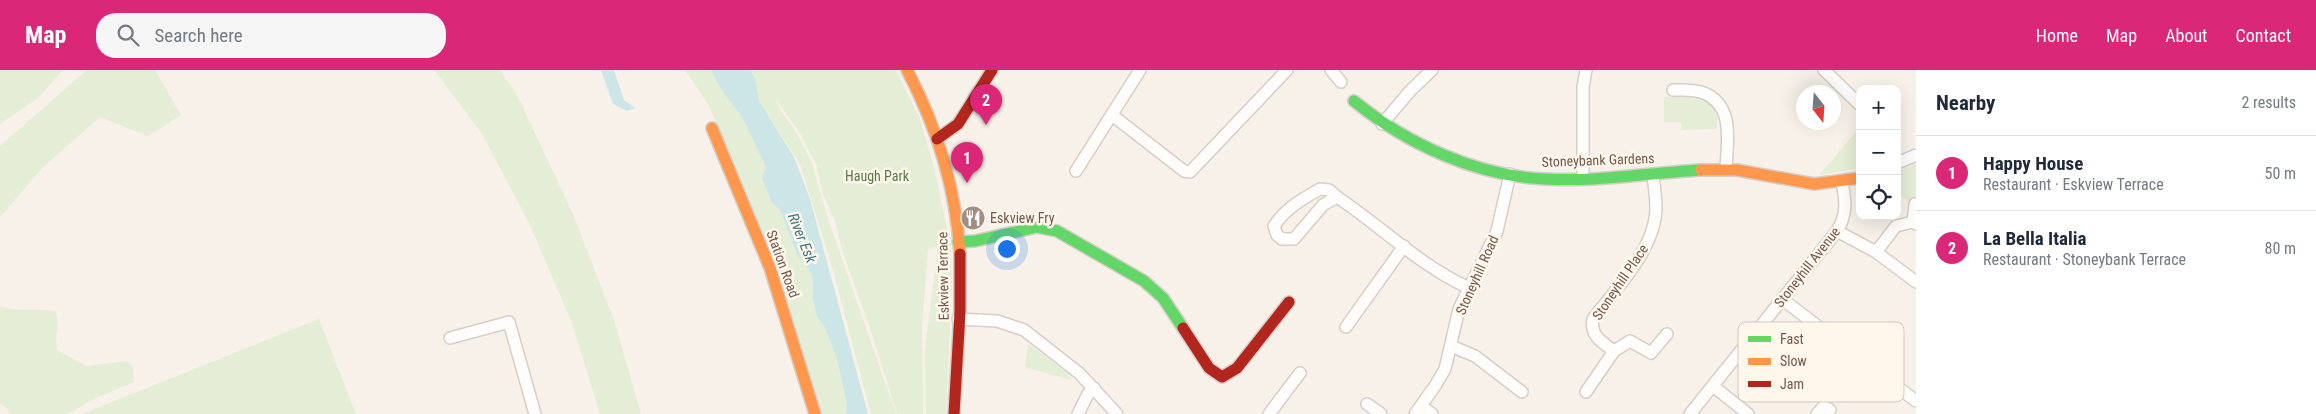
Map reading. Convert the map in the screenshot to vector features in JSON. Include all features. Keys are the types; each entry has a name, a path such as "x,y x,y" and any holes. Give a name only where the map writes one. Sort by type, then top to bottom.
{"street":[{"name":"Eskview Terrace","path":"907,70 929,114 952,188 958,242 958,320 954,414"},
{"path":"937,139 958,124 992,70"},
{"path":"1076,171 1140,70"},
{"path":"1112,115 1184,171 1190,172 1287,70"},
{"path":"1331,70 1341,82"},
{"path":"1382,124 1411,90 1432,70"},
{"path":"1583,179 1583,87 1586,70"},
{"path":"1824,70 1856,101"},
{"path":"1678,92 1703,92 1715,99 1725,112 1728,125 1726,169"},
{"name":"Stoneybank Gardens","path":"1354,100 1382,124 1407,138 1467,162 1510,174 1542,179 1583,179 1726,169 1752,170 1807,184 1842,182 1856,179"},
{"name":"Station Road","path":"712,128 770,268 815,414"},
{"path":"1901,161 1916,155"},
{"name":"Stoneyhill Road","path":"1418,410 1444,369 1459,310 1497,231 1510,174"},
{"name":"Stoneyhill Place","path":"1614,351 1594,335 1591,328 1593,319 1645,249 1653,228 1656,209 1653,174"},
{"name":"Stoneyhill Avenue","path":"1764,322 1837,231 1845,214 1846,202 1842,182"},
{"path":"1337,197 1323,205 1294,239 1282,240 1277,235 1274,226 1281,216 1299,200 1320,189 1329,190 1425,262 1469,288"},
{"path":"1876,252 1896,226 1914,223 1915,204"},
{"path":"958,242 976,241 1037,227 1057,231 1144,281 1163,298 1210,368 1222,377 1237,368 1289,302"},
{"path":"1837,231 1876,252 1916,282"},
{"path":"1346,327 1404,246"},
{"path":"1782,299 1812,322"},
{"path":"958,320 997,321 1024,330 1094,388 1117,414"},
{"path":"450,338 510,322 535,414"},
{"path":"1586,392 1614,351 1630,341 1651,353 1666,334"},
{"path":"1451,346 1475,356 1522,392"},
{"name":"Stoneyhill Avenue","path":"1690,414 1738,354"},
{"path":"1268,414 1300,373"},
{"path":"1713,386 1748,414"},
{"path":"1078,414 1088,394 1094,388"},
{"path":"1904,392 1916,401"},
{"path":"1367,404 1381,414"},
{"path":"1817,414 1824,406 1830,410"},
{"path":"1418,410 1432,414"}],"green space":[{"path":"0,70 63,70 39,97 0,124"},
{"path":"87,70 155,70 181,115 148,136 100,117 42,168 0,217 0,146"},
{"path":"434,70 500,70 518,97 573,214 614,320 641,414 600,414 572,323 530,225 481,132"},
{"path":"685,70 711,70 720,88 742,117 766,167 762,178 771,201 781,212 797,254 812,274 813,299 817,317 825,328 837,359 847,404 846,414 819,414 736,167 708,104"},
{"name":"Haugh Park","path":"748,70 895,70 898,74 920,119 934,168 950,242 952,281 946,414 926,414 925,349 938,246 928,249 922,326 923,414 897,414 870,328 843,253 835,221 823,194 816,164 798,130 777,101 779,108 796,132 812,163 827,216 896,414 871,414 833,270 800,164 756,97"},
{"path":"1664,97 1694,97 1707,101 1718,111 1716,129 1682,130 1681,122 1664,122"},
{"path":"1856,132 1856,169 1819,175"},
{"path":"1916,162 1916,208 1901,196 1901,170"},
{"path":"0,306 20,310 55,311 57,316 57,350 86,366 127,361 133,367 134,382 94,399 68,414 11,414 5,406 0,404"},
{"path":"319,319 356,414 84,414 92,410"},
{"path":"1028,344 1067,373 1071,380 1025,367"}],"water":[{"path":"601,70 614,70 624,100 635,108 627,111 613,104"},
{"name":"River Esk","path":"711,70 751,70 756,83 759,101 794,157 810,199 868,414 846,414 847,404 837,359 825,328 817,317 813,299 812,274 797,254 781,212 771,201 762,178 766,167 742,117 720,88"}],"traffic: fast":[{"path":"1354,101 1396,131 1420,144 1468,164 1519,177 1564,180 1701,170"},
{"path":"958,242 975,241 1037,227 1057,231 1144,281 1163,298 1183,328"}],"traffic: slow":[{"path":"907,70 928,114 944,159 950,182 960,254"},
{"path":"712,128 770,268 815,414"},
{"path":"1701,170 1737,170 1814,184 1856,179"}],"traffic: jam":[{"path":"937,139 958,124 992,70"},
{"path":"954,414 960,312 960,254"},
{"path":"1183,328 1209,368 1222,377 1237,368 1289,302"}],"place":[{"name":"La Bella Italia","path":"986,125"},
{"name":"Happy House","path":"967,183"},
{"name":"Eskview Fry","path":"973,218"}]}
